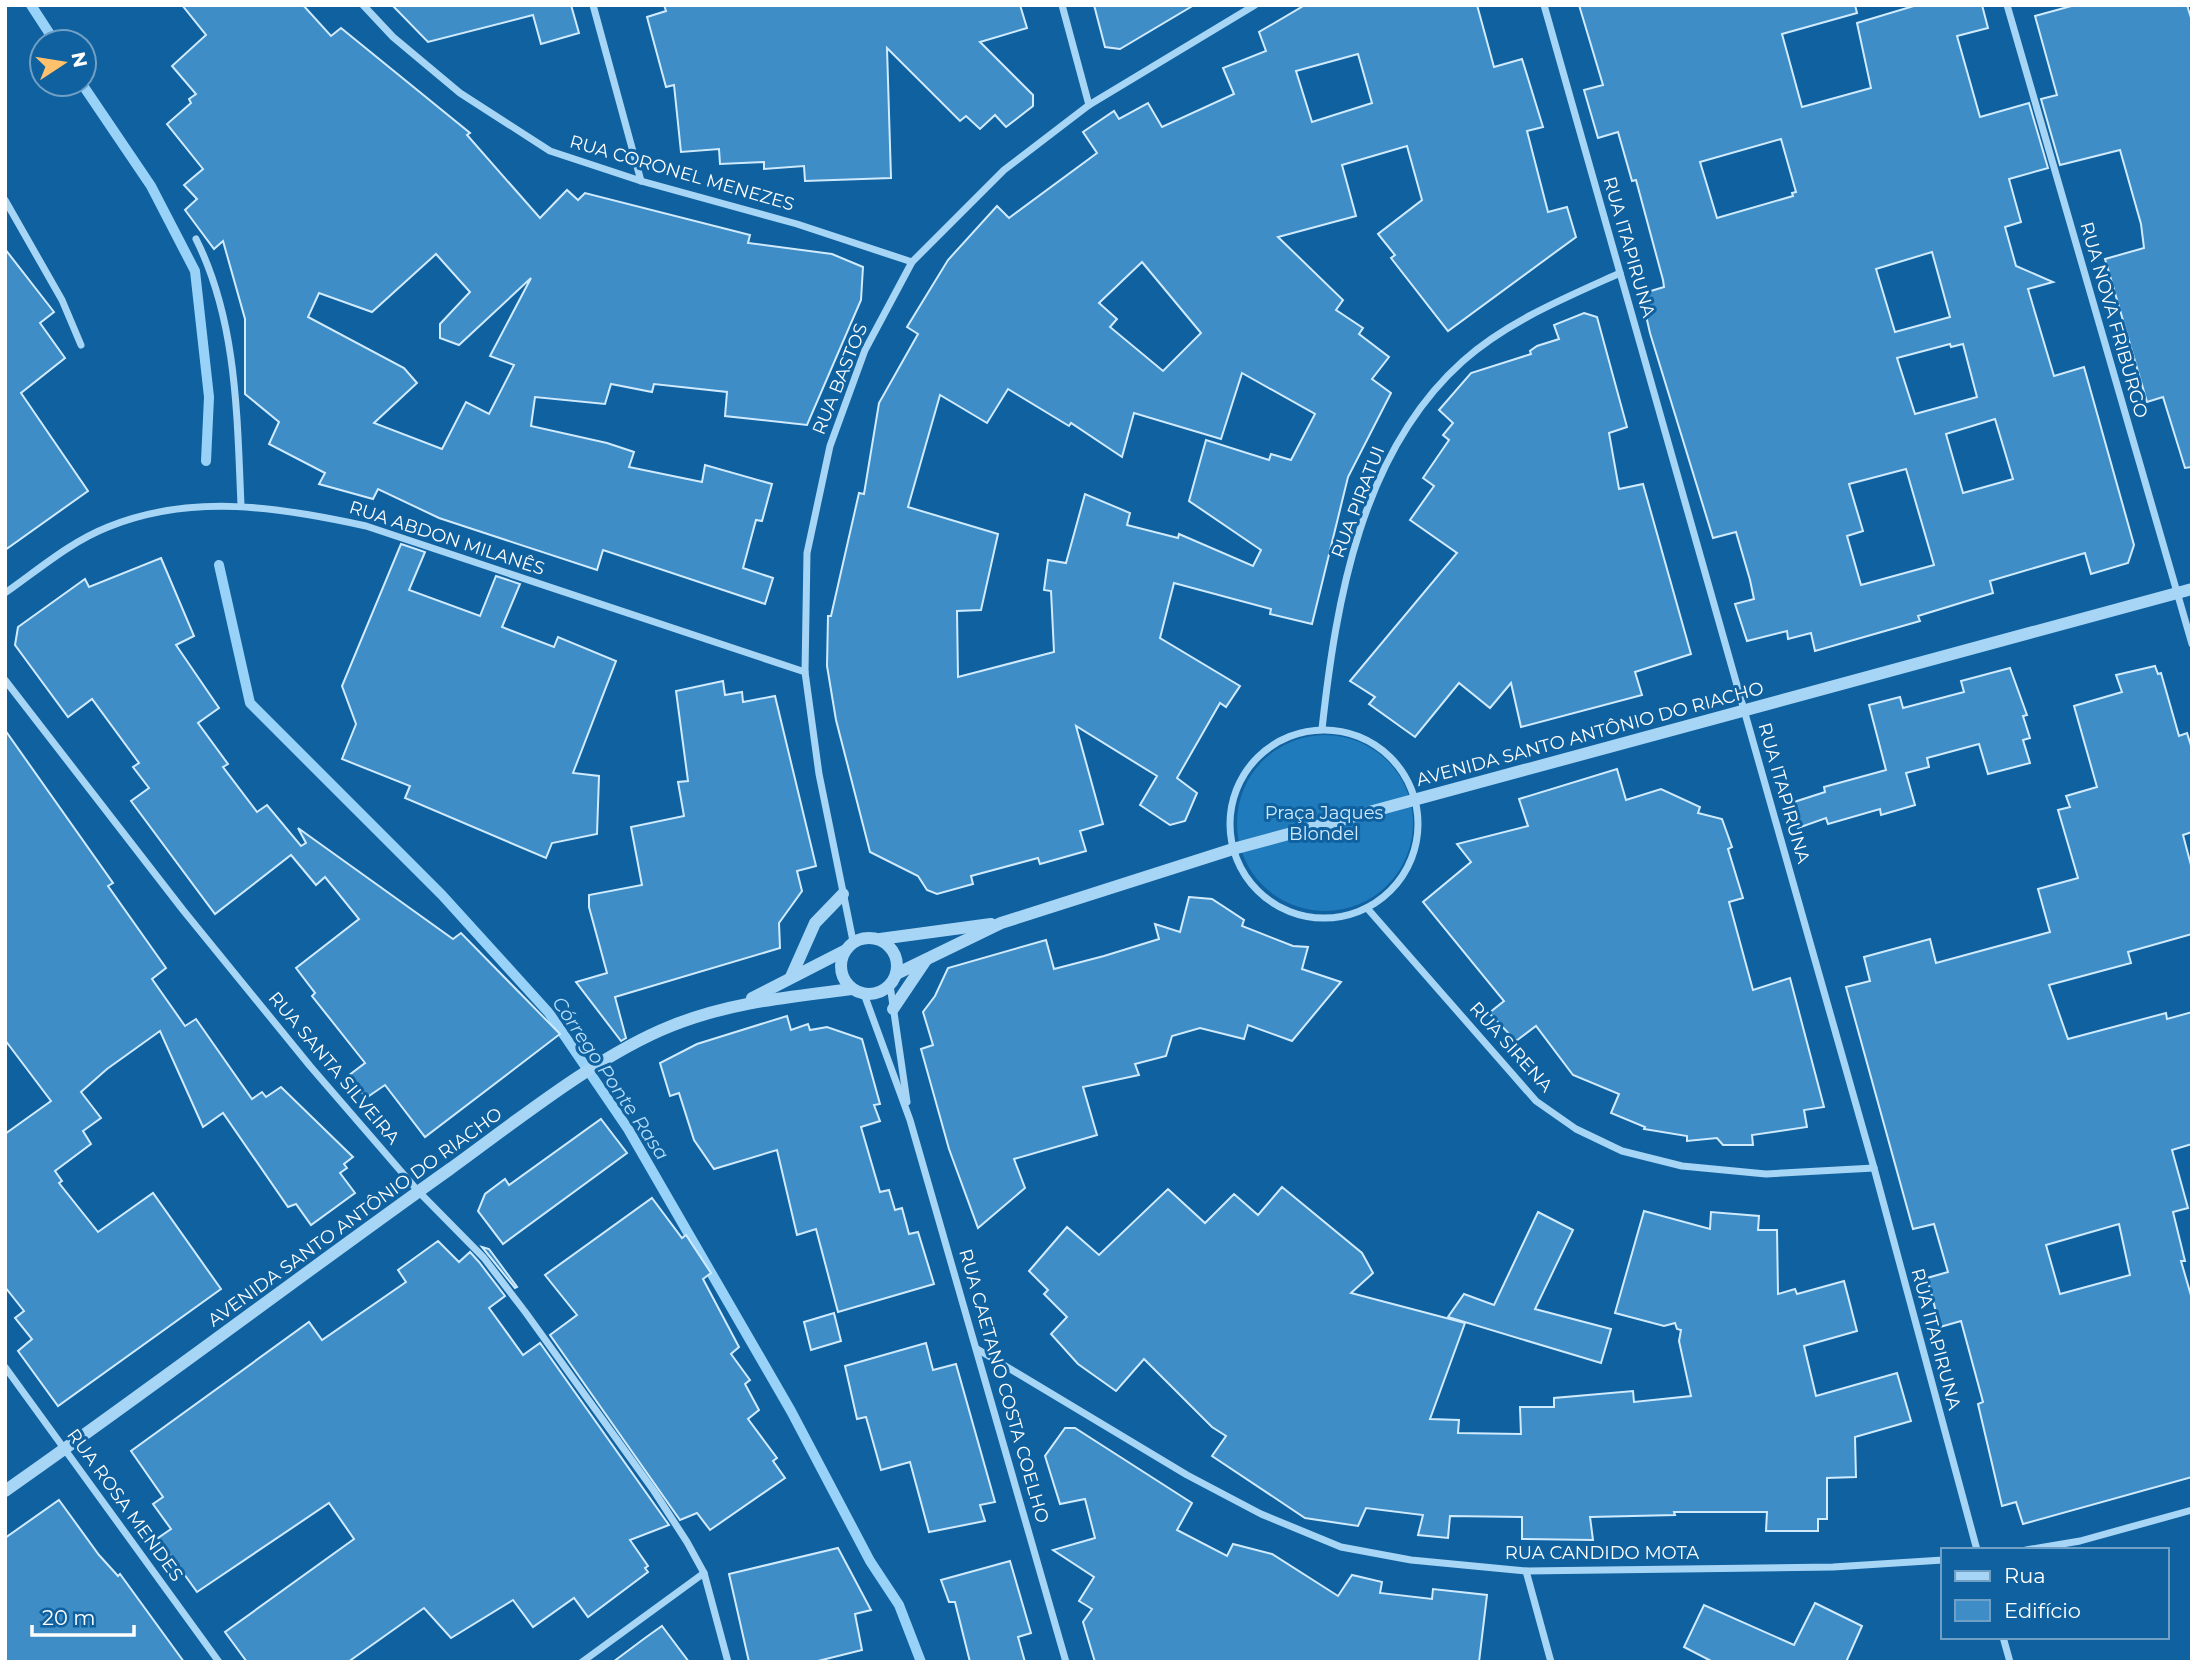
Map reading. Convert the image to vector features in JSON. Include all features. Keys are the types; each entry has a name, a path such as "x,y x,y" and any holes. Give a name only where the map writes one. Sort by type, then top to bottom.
{"street":[{"name":"RUA CORONEL MENEZES","path":"363,5 393,37 460,93 550,151 641,181 797,223 912,262"},
{"path":"593,5 641,181"},
{"path":"1062,5 1089,105"},
{"name":"RUA BASTOS","path":"853,941 819,774 805,673 807,553 830,446 865,350 912,262 1004,170 1089,105 1255,5"},
{"name":"RUA ITAPIRUNA","path":"1544,5 1874,1168 1976,1548"},
{"name":"RUA NOVA FRIBURGO","path":"2007,5 2192,644"},
{"path":"5,200 62,300 80,345"},
{"path":"196,239 213,273 223,310 236,404 241,505"},
{"name":"RUA PIRATUI","path":"1322,729 1332,642 1348,570 1382,474 1411,418 1463,360 1539,310 1620,273"},
{"name":"RUA ABDON MILANÊS","path":"5,593 66,549 106,528 144,514 241,505 301,512 366,526 805,673"},
{"name":"AVENIDA SANTO ANTÔNIO DO RIACHO","path":"893,979 927,958 1001,923 1233,849 2192,589"},
{"name":"RUA SANTA SILVEIRA","path":"5,680 183,910 310,1066 418,1192 484,1258 526,1313 654,1491 704,1573 728,1662"},
{"path":"1322,729 1353,734 1381,748 1402,771 1415,800 1418,825 1415,850 1405,873 1388,894 1367,908 1341,917 1313,918 1286,911 1262,896 1244,874 1233,849 1229,820 1235,792 1248,767 1269,747 1294,734 1322,729"},
{"path":"792,977 815,923 843,894"},
{"name":"RUA SIRENA","path":"1367,908 1536,1101 1576,1129 1622,1151 1682,1166 1766,1174 1874,1168"},
{"name":"AVENIDA SANTO ANTÔNIO DO RIACHO","path":"880,939 1001,923"},
{"path":"866,937 880,939 891,947 897,960 893,979 878,993 858,991 843,978 840,964 844,951 853,941 866,937"},
{"name":"AVENIDA SANTO ANTÔNIO DO RIACHO","path":"5,1491 554,1095 639,1040 671,1026 743,1003 844,951"},
{"path":"893,1009 927,958"},
{"name":"RUA CAETANO COSTA COELHO","path":"893,979 893,1009 910,1120"},
{"name":"AVENIDA SANTO ANTÔNIO DO RIACHO","path":"743,1003 858,991"},
{"name":"RUA CAETANO COSTA COELHO","path":"858,991 910,1120 1066,1662"},
{"name":"RUA CANDIDO MOTA","path":"977,1349 1187,1475 1261,1514 1340,1547 1411,1560 1526,1571 1833,1567 1941,1560"},
{"name":"RUA ROSA MENDES","path":"5,1367 219,1662"},
{"path":"2038,1548 2080,1541 2192,1510"},
{"path":"1526,1571 1551,1662"},
{"path":"582,1662 704,1573"},
{"path":"2004,1639 2010,1662"}],"green space":[{"name":"Praça Jaques Blondel","path":"1325,735 1359,742 1387,761 1406,789 1413,823 1406,857 1387,885 1359,904 1325,911 1291,904 1263,885 1244,857 1237,823 1244,789 1263,761 1291,742"}],"building":[{"path":"182,5 303,5 331,36 341,28 470,133 467,135 540,218 567,190 578,200 585,193 750,235 748,243 832,254 863,267 861,300 807,425 725,416 727,392 654,384 652,392 611,384 605,404 535,397 531,426 607,443 634,452 629,467 702,482 705,465 772,484 762,521 756,520 743,568 773,578 765,604 603,550 597,570 439,518 378,489 373,499 319,484 325,473 269,444 279,422 245,394 245,319 223,241 214,249 185,210 197,199 184,185 203,169 167,124 191,103 189,99 196,94 172,66 206,35","holes":["436,254 470,292 440,324 440,338 459,345 531,278 490,356 514,365 489,414 466,402 442,449 374,423 417,383 404,368 308,317 319,293 372,312"]},
{"path":"392,5 571,5 579,33 541,44 533,15 428,42"},
{"path":"664,5 1020,5 1027,28 980,42 1033,95 1033,106 1006,127 995,115 980,129 966,116 960,121 887,48 891,178 805,181 804,166 764,169 764,162 720,164 719,149 681,152 674,85 666,87 647,17 666,11"},
{"path":"1094,5 1194,5 1120,49 1105,47"},
{"path":"1305,5 1477,5 1494,67 1522,59 1543,127 1527,131 1548,212 1567,207 1576,237 1448,331 1391,258 1395,255 1378,234 1422,200 1407,146 1342,165 1356,216 1278,237 1343,300 1336,310 1363,328 1359,334 1389,357 1372,379 1391,393 1348,477 1312,624 1270,614 1271,609 1174,583 1160,638 1240,686 1226,707 1220,703 1177,778 1197,793 1185,821 1170,825 1140,805 1157,776 1076,726 1103,824 1080,831 1086,851 1040,864 1038,858 971,876 973,884 937,894 927,890 918,876 870,852 836,720 827,666 828,616 831,616 859,493 864,494 879,403 918,334 907,327 948,260 997,206 1009,218 1097,153 1083,132 1114,111 1119,119 1148,103 1162,127 1234,94 1223,68 1266,51 1259,32","holes":["1358,54 1372,103 1312,122 1296,71","1142,262 1201,333 1163,371 1110,327 1117,319 1099,303","1242,373 1315,414 1291,460 1271,454 1269,460 1206,440 1189,501 1261,550 1253,566 1179,534 1178,538 1127,525 1130,513 1085,494 1066,563 1048,560 1044,590 1051,591 1054,652 958,677 957,611 981,610 998,534 908,507 940,395 987,423 1008,389 1069,426 1071,423 1122,457 1134,413 1221,439"]},
{"path":"1579,5 1855,5 1857,13 1782,34 1802,107 1871,88 1857,23 1917,5 1982,5 1988,28 1957,36 1980,117 2029,103 2048,168 2009,179 2021,222 2005,227 2016,266 2053,282 2028,289 2054,376 2084,367 2134,545 2128,563 2091,574 2085,553 1990,581 1993,593 1918,616 1920,621 1815,651 1811,633 1788,639 1787,631 1747,641 1735,604 1754,599 1736,532 1713,538 1650,333 1641,294 1664,287 1636,180 1632,181 1618,132 1598,138 1584,90 1603,85","holes":["1781,139 1796,192 1792,193 1793,196 1717,218 1700,162","1932,252 1950,317 1895,332 1876,269","1950,344 1951,347 1963,344 1977,397 1915,414 1897,358","1995,419 2013,479 1963,493 1946,434","1906,469 1934,565 1861,585 1847,536 1863,531 1849,484"]},
{"path":"2075,5 2187,5 2192,21 2192,467 2185,468 2163,397 2147,402 2105,259 2144,248 2141,224 2120,150 2060,165 2041,99 2057,95 2035,16"},
{"path":"5,249 54,312 40,323 65,358 21,393 88,491 5,550"},
{"path":"1584,313 1597,317 1627,427 1609,433 1619,489 1643,484 1691,654 1635,672 1642,695 1521,727 1511,683 1490,708 1459,683 1415,737 1369,704 1375,697 1350,681 1457,553 1410,520 1434,486 1423,478 1449,440 1443,435 1453,423 1439,410 1471,373 1531,354 1530,351 1537,346 1559,339 1554,325"},
{"path":"401,544 425,552 409,590 480,616 496,576 520,584 502,627 554,647 558,637 616,661 573,773 599,776 597,834 552,843 546,858 405,798 410,786 342,759 356,724 342,686"},
{"path":"161,558 194,636 176,645 219,708 198,723 228,764 223,767 257,812 267,805 301,846 306,843 298,828 453,939 461,933 560,1034 425,1137 385,1085 366,1098 348,1076 365,1063 312,996 315,993 296,968 359,919 325,877 316,885 291,855 215,914 131,801 149,788 133,767 139,763 92,699 68,717 15,645 18,627 85,579 89,587"},
{"path":"2155,666 2158,674 2161,673 2179,736 2187,733 2192,749 2192,832 2183,835 2192,869 2192,934 2128,952 2131,963 2049,985 2068,1039 2166,1013 2167,1019 2192,1012 2192,1144 2172,1150 2188,1208 2173,1212 2185,1261 2181,1261 2192,1299 2192,1477 2023,1524 2016,1502 2002,1506 1978,1404 1983,1402 1961,1321 1940,1327 1927,1278 1948,1272 1934,1224 1913,1229 1846,987 1870,981 1864,957 1930,939 1936,963 2050,932 2038,889 2078,878 2058,810 2070,807 2066,796 2097,787 2074,706 2122,692 2116,675","holes":["2119,1224 2130,1275 2060,1294 2046,1245"]},
{"path":"2010,668 2027,715 2023,716 2030,738 2023,740 2030,763 1988,774 1979,744 1927,758 1929,767 1906,773 1915,805 1881,815 1880,809 1828,824 1826,818 1798,828 1791,803 1825,792 1824,787 1886,770 1869,705 1900,697 1903,708 1964,692 1961,681"},
{"path":"723,681 725,695 742,692 743,702 775,696 816,866 797,871 802,891 779,923 780,948 615,997 626,1038 621,1041 576,982 607,973 589,907 589,895 642,885 631,827 684,816 678,782 688,781 676,691"},
{"path":"5,730 113,883 108,886 166,968 152,979 185,1026 196,1019 252,1099 262,1092 266,1097 281,1087 353,1157 344,1164 347,1168 340,1173 355,1193 311,1225 296,1204 288,1207 223,1113 203,1127 160,1031 107,1069 81,1092 101,1118 83,1131 91,1144 55,1171 62,1181 59,1183 98,1232 153,1193 221,1289 58,1406 18,1351 32,1339 15,1318 24,1311 5,1287 5,1134 51,1101 5,1040"},
{"path":"1617,769 1626,800 1661,789 1700,807 1698,813 1722,819 1732,847 1728,849 1743,898 1729,902 1753,990 1790,978 1824,1107 1804,1110 1807,1127 1752,1135 1753,1145 1723,1145 1717,1138 1687,1141 1687,1136 1644,1129 1645,1127 1611,1113 1619,1094 1573,1075 1536,1026 1516,1041 1489,1013 1504,1001 1423,902 1471,862 1457,844 1528,826 1519,799"},
{"path":"1189,897 1212,899 1244,920 1242,926 1293,946 1308,947 1302,969 1341,982 1292,1041 1248,1025 1244,1039 1200,1028 1172,1036 1166,1056 1135,1064 1139,1075 1083,1087 1097,1135 1014,1159 1025,1188 978,1228 949,1149 921,1049 933,1045 923,1012 935,996 948,968 1046,940 1054,969 1104,956 1159,939 1155,924 1180,932"},
{"path":"787,1016 791,1030 808,1024 810,1030 827,1027 862,1039 880,1104 874,1105 880,1121 861,1127 880,1192 889,1190 895,1210 902,1208 909,1234 918,1232 934,1284 838,1312 816,1229 797,1235 777,1150 714,1169 694,1140 679,1093 670,1096 660,1063 697,1044"},
{"path":"601,1119 627,1153 503,1244 478,1211 485,1194 505,1179 509,1185"},
{"path":"1282,1187 1362,1253 1373,1273 1351,1293 1465,1323 1430,1419 1459,1420 1458,1433 1521,1434 1520,1407 1554,1407 1554,1398 1633,1391 1634,1402 1691,1396 1679,1341 1681,1330 1677,1329 1675,1323 1664,1326 1615,1313 1644,1211 1710,1229 1711,1212 1759,1216 1758,1230 1777,1230 1778,1294 1795,1289 1797,1294 1844,1281 1857,1331 1804,1346 1816,1396 1897,1373 1911,1421 1855,1437 1856,1477 1827,1478 1827,1519 1818,1519 1818,1531 1766,1531 1767,1512 1674,1512 1675,1515 1590,1517 1593,1540 1522,1539 1522,1517 1450,1516 1448,1538 1418,1535 1423,1515 1366,1508 1358,1526 1305,1518 1212,1456 1226,1436 1212,1427 1144,1359 1116,1391 1078,1364 1051,1334 1067,1317 1044,1294 1048,1290 1029,1271 1067,1227 1099,1255 1168,1189 1205,1223 1234,1194 1258,1215"},
{"path":"652,1198 682,1238 686,1235 711,1273 703,1279 739,1347 731,1354 750,1380 745,1384 759,1410 748,1419 777,1458 773,1461 785,1478 710,1530 697,1513 680,1520 550,1335 577,1315 545,1275"},
{"path":"1538,1212 1573,1230 1535,1309 1611,1329 1601,1363 1448,1317 1464,1294 1494,1305"},
{"path":"438,1241 459,1262 470,1252 479,1262 505,1296 489,1308 523,1355 540,1343 669,1525 630,1540 648,1566 645,1568 648,1572 588,1617 574,1598 533,1627 513,1600 451,1638 424,1608 348,1662 247,1662 225,1632 354,1539 329,1503 197,1592 158,1538 171,1529 153,1504 163,1497 131,1451 309,1322 322,1340 406,1282 398,1270"},
{"path":"482,1247 489,1249 517,1287 515,1288"},
{"path":"834,1313 841,1341 811,1350 804,1322"},
{"path":"926,1343 933,1370 956,1364 995,1502 980,1505 985,1521 929,1532 910,1462 881,1470 866,1417 857,1419 845,1366"},
{"path":"1065,1428 1075,1428 1192,1503 1177,1530 1227,1556 1233,1544 1272,1554 1338,1596 1352,1575 1382,1582 1380,1593 1432,1599 1433,1589 1487,1595 1479,1662 1095,1662 1083,1622 1092,1609 1079,1601 1094,1577 1053,1550 1095,1538 1085,1499 1060,1504 1045,1456"},
{"path":"59,1500 99,1555 118,1576 120,1574 184,1662 5,1662 5,1538"},
{"path":"838,1548 871,1610 855,1614 862,1650 814,1662 749,1662 729,1574"},
{"path":"1010,1561 1031,1633 1018,1637 1025,1662 970,1662 955,1602 949,1602 941,1580"},
{"path":"1815,1603 1862,1626 1846,1662 1713,1662 1684,1647 1704,1605 1794,1645"},
{"path":"662,1626 689,1662 613,1662 645,1638"}],"waterway":[{"name":"Córrego Ponte Rasa","path":"31,5 46,28"},
{"name":"Córrego Ponte Rasa","path":"91,98 151,186 195,271 209,397 206,461"},
{"name":"Córrego Ponte Rasa","path":"219,565 250,703 442,895 549,1013 628,1129 791,1411 870,1561 899,1605 921,1662"}]}
